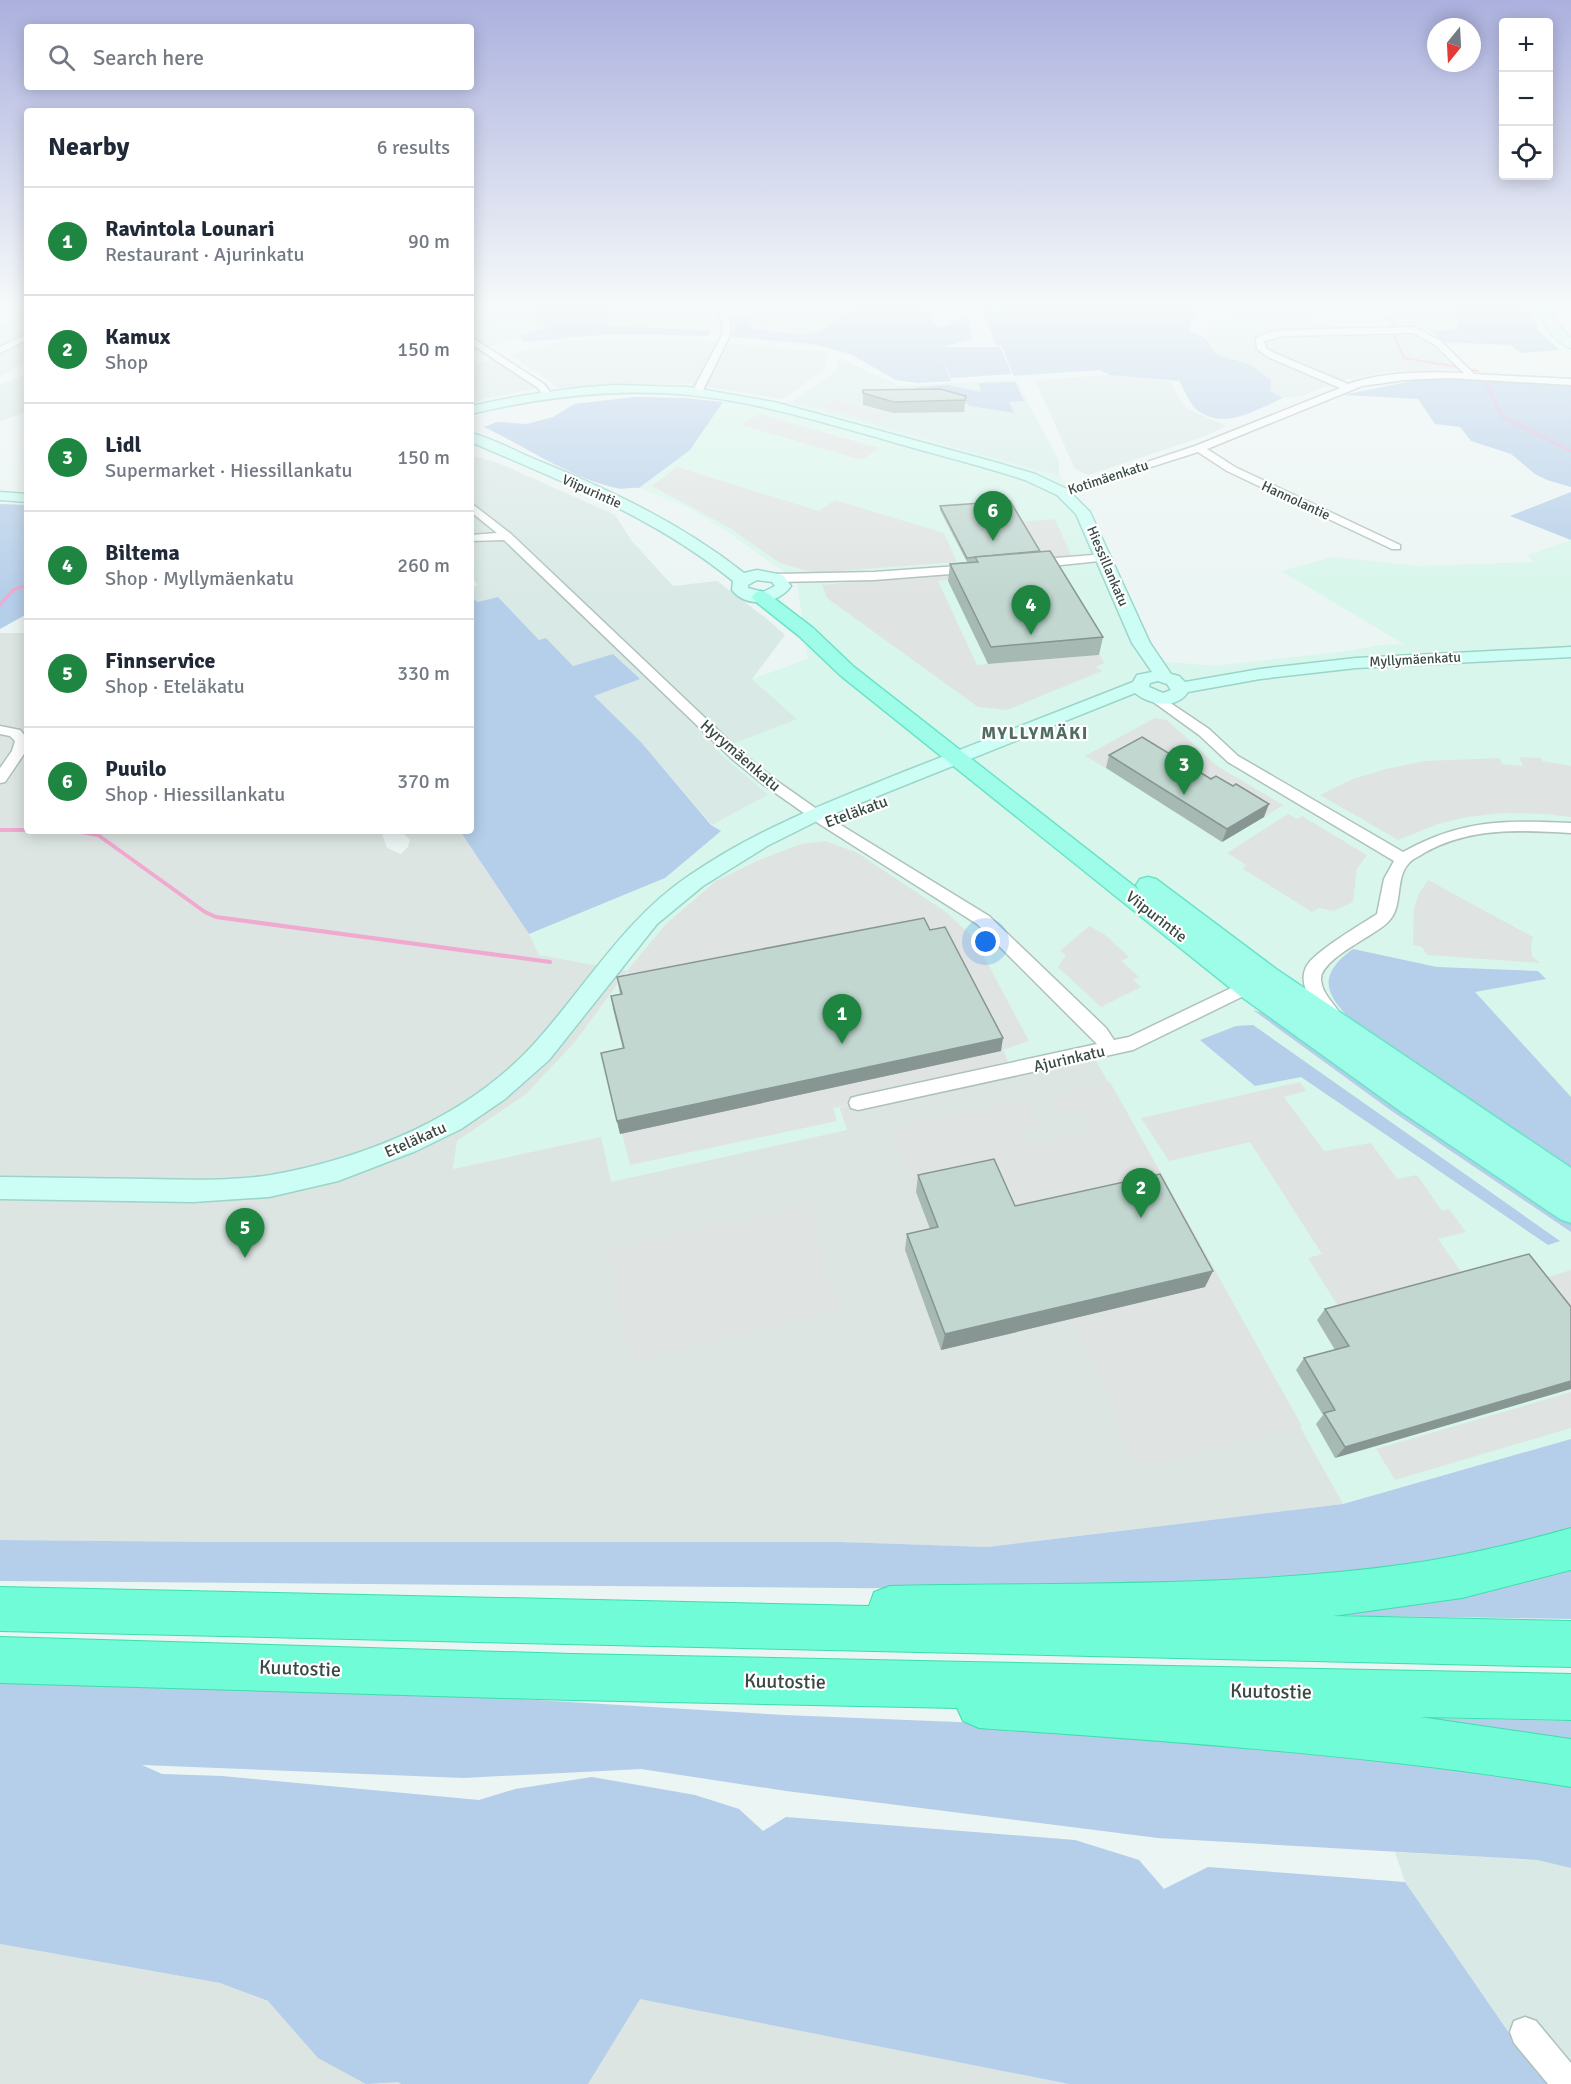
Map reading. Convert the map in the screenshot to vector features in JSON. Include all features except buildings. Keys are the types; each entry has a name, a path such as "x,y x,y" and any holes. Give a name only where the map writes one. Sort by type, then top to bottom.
{"highway":[{"path":"391,1617 1236,1602 1401,1588 1528,1563 1571,1549"},
{"path":"0,1609 1571,1644"},
{"name":"Kuutostie","path":"0,1660 571,1677 1571,1697"},
{"path":"571,1677 1340,1730 1508,1752 1571,1763"}],"main road":[{"name":"Hiessillankatu","path":"474,409 508,403"},
{"name":"Hiessillankatu","path":"766,403 1008,469 1062,492 1083,512 1105,558 1141,644 1148,689"},
{"name":"Viipurintie","path":"474,438 641,512 773,587 797,625 847,670 970,760 1413,1104 1571,1210"},
{"path":"0,496 24,498"},
{"name":"Viipurintie","path":"710,552 742,580 740,590 748,595 773,587"},
{"path":"742,580 757,575 773,587"},
{"name":"Hiessillankatu","path":"1141,644 1174,685"},
{"name":"Myllymäenkatu","path":"1148,689 1152,676 1174,685 1405,659 1571,652"},
{"path":"970,760 1148,689"},
{"name":"Eteläkatu","path":"0,1188 193,1191 269,1186 338,1170 407,1144 452,1122 505,1084 540,1053 649,919 695,881 727,861 821,818 970,760"},
{"name":"Viipurintie","path":"1257,982 1342,1029 1571,1184"}],"street":[{"name":"Kotimäenkatu","path":"1062,492 1199,448 1307,403"},
{"name":"Hannolantie","path":"1199,448 1231,469 1396,547"},
{"name":"Hyrymäenkatu","path":"474,508 507,536 736,755 769,782 821,818 983,920 1100,1033 1110,1049"},
{"path":"474,538 507,536"},
{"path":"1017,565 1105,558"},
{"path":"773,587 874,576 984,568"},
{"name":"Hiessillankatu","path":"1174,685 1204,732"},
{"name":"Hiessillankatu","path":"1148,689 1204,732 1233,759 1403,859"},
{"path":"0,730 15,733 22,741 19,751 0,779"},
{"path":"1342,1029 1317,996 1312,979 1315,967 1349,940 1383,918 1387,911 1392,879 1403,859 1431,843 1474,830 1509,825 1571,828"},
{"name":"Ajurinkatu","path":"858,1103 1110,1049 1133,1042 1257,982"},
{"path":"1525,2032 1568,2084"}],"shaded area":[{"path":"0,403 24,403 24,413 0,421"},
{"path":"722,403 796,403 1059,476 1090,514 1158,661 1214,666 1349,651 1379,645 1404,644 1281,571 1332,557 1421,566 1534,562 1528,555 1571,540 1571,1439 1343,1504 1092,1053 1012,1070 1003,1051 831,1088 847,1130 611,1183 600,1137 453,1169 457,1141 526,1094 575,1042 627,971 539,955 529,934 665,878 712,825 768,795 716,750 797,719 752,679 808,659 797,581 729,533 687,507 639,488 690,450"},
{"path":"722,403 690,450 639,488 619,489 582,477 484,427 497,422 527,424 553,417 574,404"},
{"path":"796,403 1028,403 1059,461 1059,476"},
{"path":"825,403 849,403 889,414 877,422 820,406"},
{"path":"967,403 1010,403 1014,413 970,406"},
{"path":"1045,403 1183,403 1186,408 1226,426 1203,437 1088,475 1075,469"},
{"path":"1191,403 1271,403 1229,419 1206,416"},
{"path":"1421,403 1571,403 1571,487 1535,474 1511,454 1471,441 1460,427 1435,424"},
{"path":"758,414 879,448 862,460 741,425"},
{"path":"474,458 496,462 615,515 631,540 673,586 717,581 785,635 752,679 798,719 768,795 712,825 641,742 594,696 639,679 613,654 573,666 546,638 539,640 498,597 478,603 474,600 474,587 478,585 474,580"},
{"path":"677,467 819,511 835,500 944,533 957,562 814,573 780,563 728,527 652,486"},
{"path":"1571,492 1571,540 1510,516"},
{"path":"0,504 24,505 24,616 0,629"},
{"path":"1055,519 1071,555 1042,560 1019,522"},
{"path":"1060,571 938,581 977,665 1100,655 1104,663 1096,667 1102,671 1007,710 978,707 827,598 822,585 934,574"},
{"path":"498,597 539,640 546,638 573,666 613,654 640,679 594,696 641,742 711,825 721,831 665,878 529,934 462,834 474,834 474,600 478,602"},
{"path":"0,633 24,633 24,834 382,834 387,848 401,854 408,847 410,840 404,834 462,834 529,934 539,955 627,971 575,1042 526,1094 457,1141 453,1169 601,1137 611,1182 847,1130 839,1107 1092,1053 1343,1504 988,1547 840,1542 0,1540"},
{"path":"1155,718 1167,720 1217,766 1283,805 1264,817 1232,798 1139,751 1106,768 1085,756"},
{"path":"1519,757 1541,758 1542,761 1571,766 1571,817 1503,813 1467,817 1438,824 1398,840 1320,795 1353,779 1425,761 1499,758 1502,764 1523,766"},
{"path":"1288,814 1297,819 1302,816 1367,855 1357,869 1353,902 1334,911 1319,908 1312,912 1243,869 1246,865 1227,853"},
{"path":"825,841 856,852 946,912 974,938 1029,1041 1003,1050 1012,1070 833,1108 837,1121 630,1165 622,1133 632,988 627,971 666,924 716,881 757,861 801,844"},
{"path":"1428,880 1533,937 1532,956 1540,963 1427,955 1422,947 1413,945 1414,908"},
{"path":"1089,926 1104,934 1129,957 1121,961 1139,977 1133,980 1141,987 1101,1007 1058,967 1066,955 1060,951"},
{"path":"1353,949 1437,967 1538,971 1546,979 1475,992 1571,1097 1571,1167 1354,1023 1344,1013 1331,994 1329,977 1333,968"},
{"path":"1253,1010 1266,1014 1571,1221 1571,1232 1393,1112"},
{"path":"1253,1025 1560,1241 1548,1245 1301,1077 1255,1086 1200,1040 1236,1026"},
{"path":"1110,1082 1302,1426 1140,1469 1071,1319 1204,1287 1010,1223 990,1176 916,1192 891,1128 1026,1101 1038,1124 1023,1127 1031,1144 1091,1131 1081,1110 1063,1114 1053,1094"},
{"path":"1300,1082 1306,1091 1284,1097 1324,1151 1371,1143 1397,1179 1417,1175 1442,1211 1449,1209 1466,1232 1438,1239 1462,1273 1338,1306 1308,1258 1322,1254 1250,1142 1169,1161 1141,1118"},
{"path":"807,1206 840,1311 630,1361 609,1250"},
{"path":"1571,1270 1571,1335 1531,1282"},
{"path":"1571,1392 1571,1428 1395,1480 1376,1449"},
{"path":"1571,1439 1571,1530 1470,1556 1328,1578 1086,1590 0,1581 0,1540 840,1542 988,1547 1343,1504"},
{"path":"1571,1566 1571,1619 1304,1615 1510,1586"},
{"path":"0,1683 456,1695 784,1715 1157,1730 1571,1780 1571,1868 1537,1860 1158,1838 786,1791 641,1769 463,1778 142,1765 162,1774 222,1776 479,1800 515,1789 592,1777 695,1795 739,1809 763,1831 786,1817 1075,1840 1139,1860 1164,1889 1208,1867 1405,1882 1536,2072 1548,2084 1069,2084 640,1999 588,2084 401,2084 398,2082 366,2084 318,2058 268,2001 220,1983 0,1944"},
{"path":"1382,1717 1571,1721 1571,1743"},
{"path":"1395,1852 1537,1860 1571,1868 1571,2084 1548,2084 1536,2072 1405,1882"},
{"path":"0,1944 220,1983 291,2010 370,2053 401,2084 0,2084"},
{"path":"640,1998 1069,2084 588,2084"}],"waterway":[{"path":"1496,403 1503,417 1571,451"},
{"path":"0,605 13,590 24,586"},
{"path":"0,830 24,830"},
{"path":"92,834 98,835 205,912 216,917 550,962"}],"place":[{"name":"Puuilo","path":"993,541"},
{"name":"Biltema","path":"1031,635"},
{"name":"Lidl","path":"1184,795"},
{"name":"Ravintola Lounari","path":"842,1044"},
{"name":"Kamux","path":"1141,1218"},
{"name":"Finnservice","path":"245,1258"}],"district":[{"name":"MYLLYMÄKI","path":"1035,733"}]}
